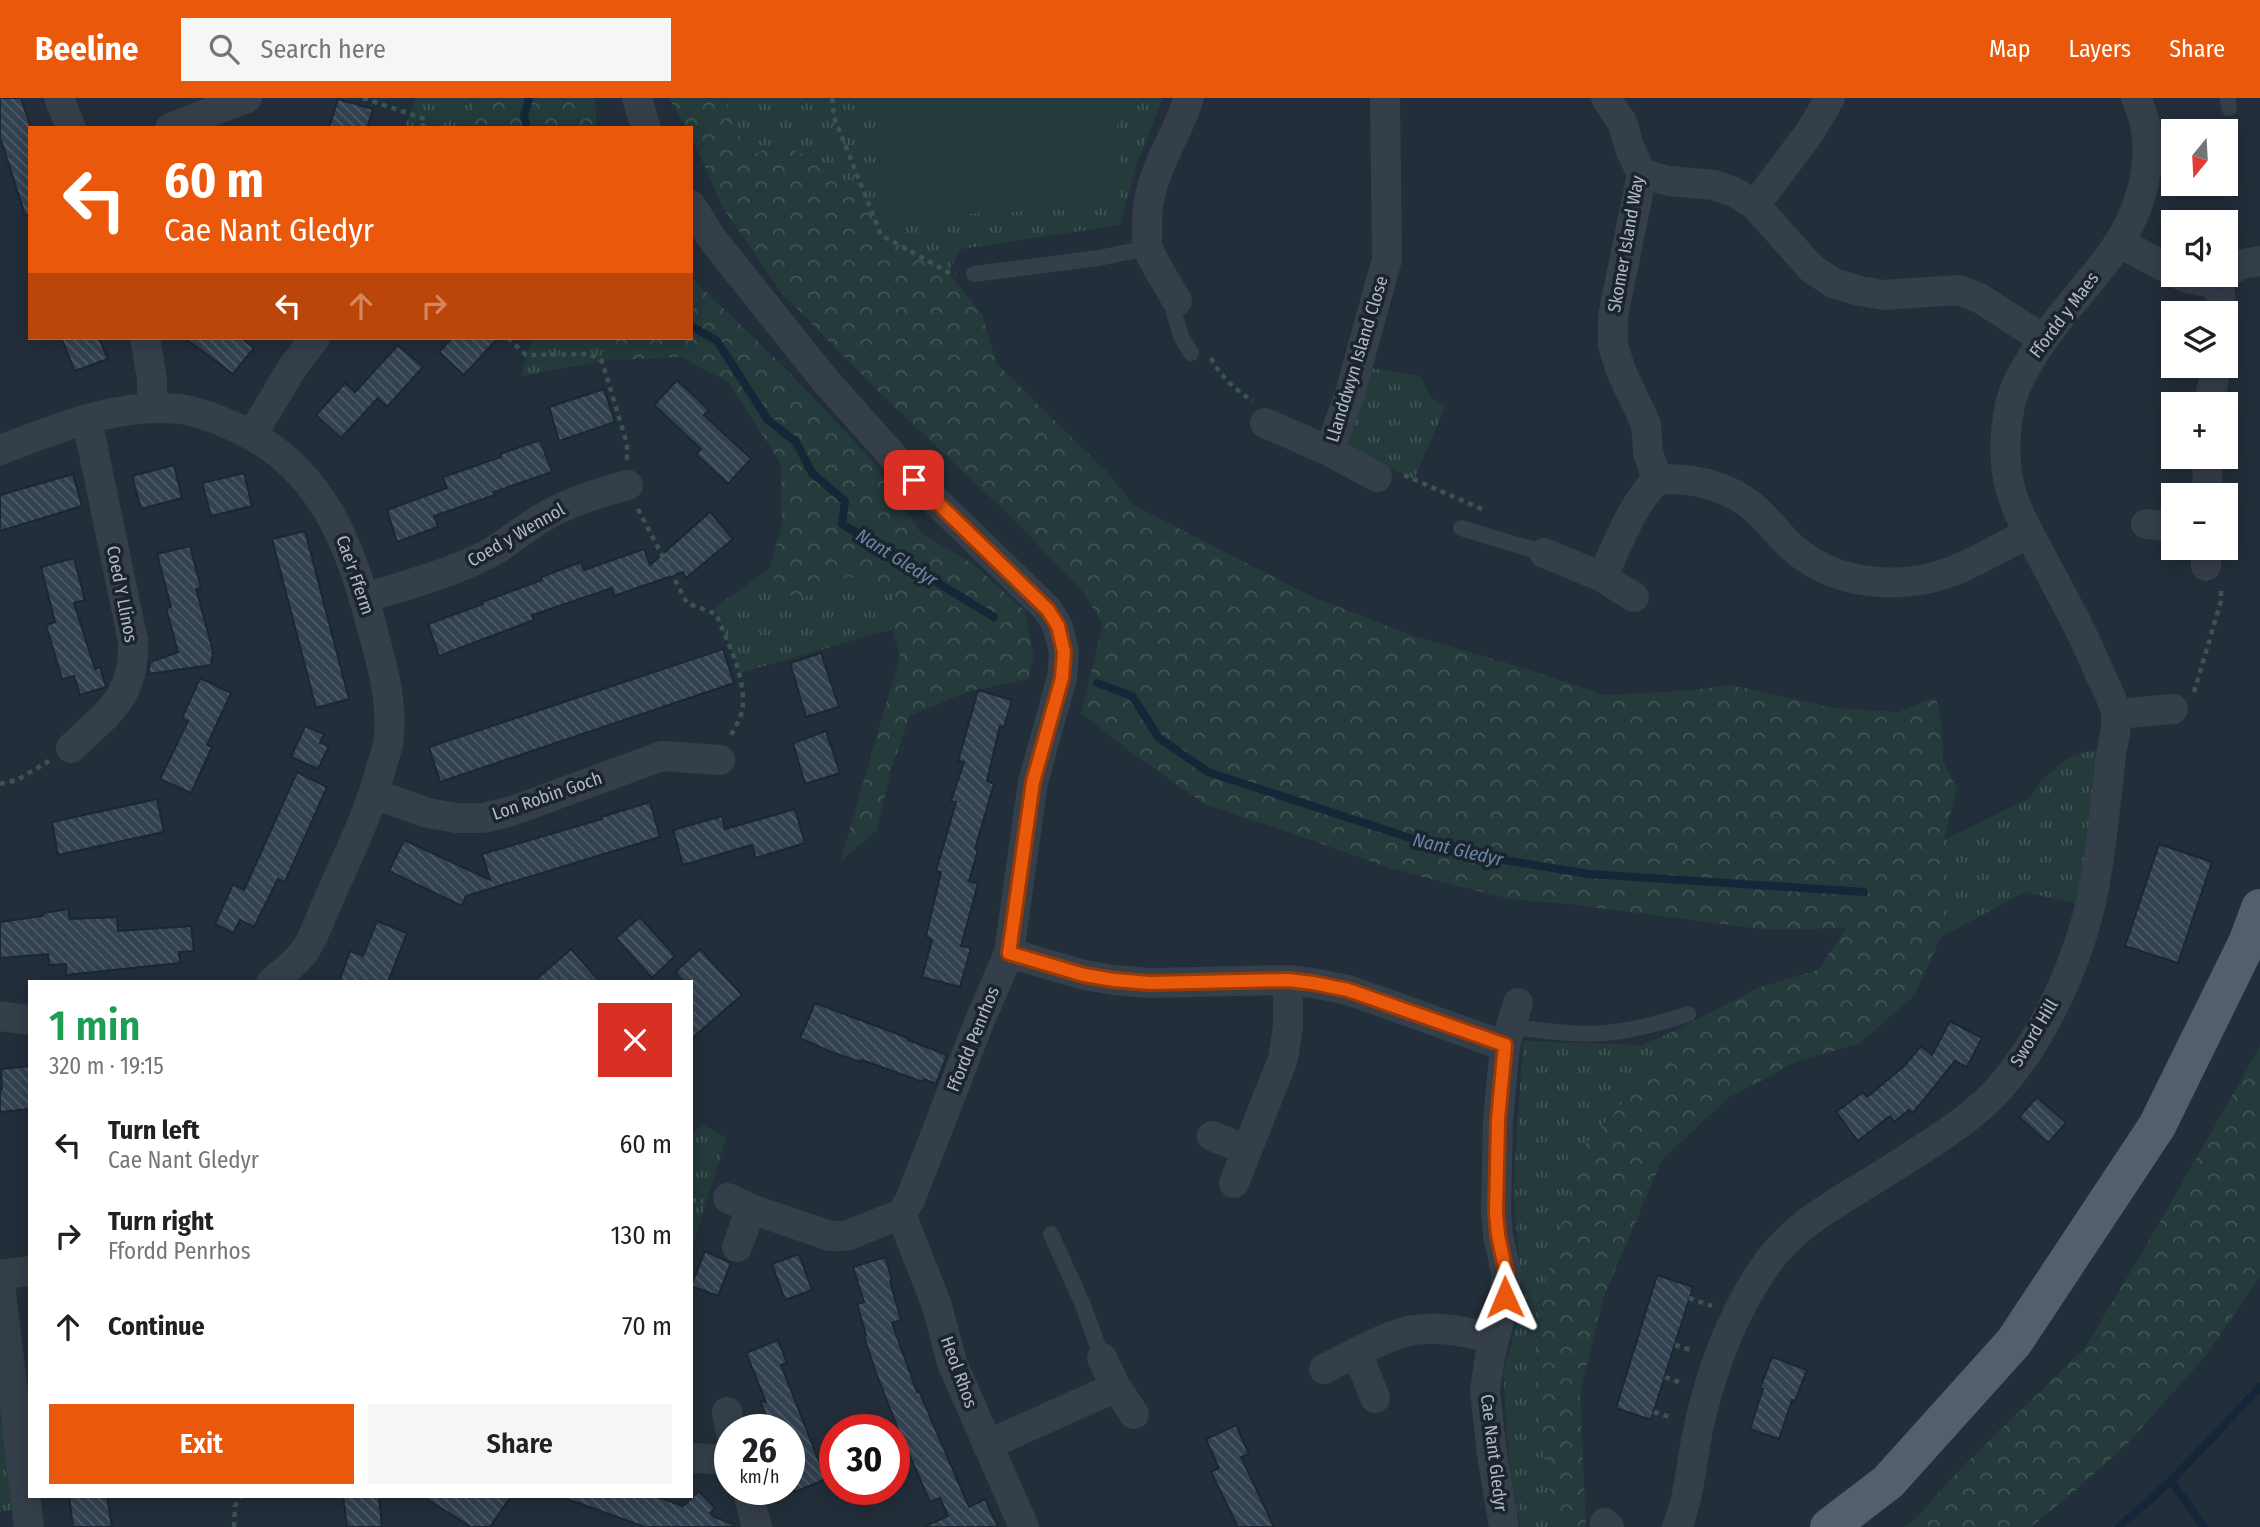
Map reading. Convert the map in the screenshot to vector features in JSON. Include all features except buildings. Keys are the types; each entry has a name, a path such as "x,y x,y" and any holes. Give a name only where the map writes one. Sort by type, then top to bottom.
{"main road":[{"path":"1829,1527 1888,1482 2014,1342 2157,1126 2247,943 2260,908"}],"street":[{"path":"59,98 70,126"},
{"path":"175,126 247,98"},
{"path":"637,98 645,126"},
{"path":"1177,301 1148,248 1149,191 1189,98"},
{"name":"Llanddwyn Island Close","path":"1329,452 1349,397 1387,259 1385,98"},
{"name":"Skomer Island Way","path":"1606,98 1622,122 1630,149 1642,174 1613,316 1613,345 1621,371 1646,425 1648,452 1657,480"},
{"path":"1755,205 1810,132 1830,98"},
{"name":"Ffordd y Maes","path":"2007,432 2011,400 2022,373 2043,339 2120,243 2137,209 2148,155 2147,131 2136,98"},
{"path":"1642,174 1669,181 1714,185 1734,192 1755,205 1811,268 1833,282 1884,295 1959,290 1981,299 2043,339"},
{"name":"Ffordd Penrhos","path":"693,208 710,236 824,379 914,480 1048,610 1058,626 1064,652 1062,678 1033,782 1009,953 916,1186 901,1214"},
{"path":"2120,243 2161,265"},
{"path":"2238,267 2260,261"},
{"path":"145,340 152,379 152,407"},
{"path":"252,435 292,368 313,340"},
{"name":"Cae'r Fferm","path":"0,450 122,411 152,407 207,415 252,435 278,452 324,502 338,527 365,598 385,677 389,703 388,740 374,793 304,953 274,980"},
{"name":"Coed Y Llinos","path":"71,748 116,704 129,683 133,661 133,641 87,420"},
{"name":"Llanddwyn Island Close","path":"1265,423 1377,477"},
{"name":"Sword Hill","path":"1677,1527 1685,1508 1698,1430 1716,1362 1736,1315 1769,1261 1805,1222 1955,1127 1993,1095 2023,1056 2053,1005 2075,957 2088,916 2097,872 2116,714 2092,654 2029,533 2010,489 2006,461 2007,432"},
{"path":"1602,577 1646,490 1657,480 1673,478 1699,481 1729,493 1752,506 1794,549 1819,566 1842,576 1870,581 1923,580 1957,568 2029,533"},
{"name":"Coed y Wennol","path":"365,598 465,565 509,543 540,519 584,497 628,485"},
{"path":"1545,553 1602,577 1634,597"},
{"path":"2116,714 2183,704"},
{"name":"Lon Robin Goch","path":"374,793 428,813 456,818 483,818 512,811 662,756 720,760"},
{"path":"1009,953 1084,975 1114,980 1150,983 1288,980 1511,1025"},
{"path":"1234,1183 1283,1059 1288,1027 1288,980"},
{"path":"0,1016 28,1020"},
{"name":"Cae Nant Gledyr","path":"1504,1527 1485,1390 1494,1338 1505,1297 1506,1272 1496,1212 1498,1120 1511,1025"},
{"path":"1212,1136 1247,1150"},
{"path":"737,1247 739,1204 830,1236 846,1236 901,1214"},
{"name":"Heol Rhos","path":"901,1214 937,1306 952,1363 1024,1527"},
{"path":"0,1275 28,1271"},
{"path":"0,1284 29,1527"},
{"path":"1324,1369 1357,1352 1408,1332 1460,1330 1494,1338"},
{"path":"1357,1352 1375,1398"},
{"path":"1102,1358 1133,1414"},
{"path":"987,1445 1116,1387"},
{"path":"693,1458 714,1459"},
{"path":"751,1505 757,1527"}],"lane":[{"path":"974,274 1099,258 1148,248"},
{"path":"1177,301 1174,313 1181,336 1199,352"},
{"path":"1461,527 1545,553"},
{"path":"1511,1025 1567,1032 1612,1033 1688,1014"},
{"path":"1051,1234 1083,1305 1102,1358"}],"path":[{"path":"363,98 425,120 423,126"},
{"path":"832,98 834,117 881,235 948,272 974,274"},
{"path":"510,340 526,355 590,354 602,361 627,444 628,485 687,603 716,614 740,673 742,710 720,760"},
{"path":"1199,352 1237,391 1269,410 1265,423"},
{"path":"1377,477 1385,467 1489,513"},
{"path":"2183,704 2221,601 2221,568 2210,560"},
{"path":"0,784 17,780 71,748"},
{"path":"1689,1298 1723,1309"},
{"path":"234,1527 235,1506 240,1498"}],"green space":[{"path":"416,98 478,98 469,126 405,126"},
{"path":"478,98 595,98 597,126 469,126"},
{"path":"669,98 723,98 749,156 781,143 831,170 871,210 882,235 948,272 982,314 997,364 1107,472 1135,506 1313,597 1414,636 1605,695 1684,691 1730,685 1835,708 1898,712 1936,697 1942,724 1943,761 1957,788 1944,840 1941,937 1915,995 1860,1043 1794,1063 1728,1098 1662,1160 1604,1296 1580,1392 1586,1527 1556,1527 1538,1413 1542,1296 1582,1148 1676,1046 1670,1033 1760,987 1818,970 1846,928 1768,930 1509,899 1392,869 1206,805 1081,713 1103,625 1083,592 1013,519 881,394 780,291 723,208 693,140 693,126 685,126"},
{"path":"723,98 1163,98 1137,164 1120,225 961,249 948,272 881,235 870,210 831,170 781,143 749,156"},
{"path":"876,98 1116,98 1121,207 882,218"},
{"path":"693,279 782,365 872,460 921,533 973,564 1025,611 1034,657 1028,679 967,692 910,716 892,768 876,831 840,862 900,656 892,629 893,591 848,576 813,595 783,596 769,569 782,527 781,464 728,382 681,357 619,360 604,340 693,340"},
{"path":"533,340 604,340 619,360 522,376 526,355"},
{"path":"1358,366 1420,376 1432,399 1446,405 1414,479 1386,467 1329,451"},
{"path":"769,569 783,596 813,595 848,576 893,591 892,629 740,673 714,608"},
{"path":"2096,749 2082,905 2025,892 1941,937 1944,840 2029,798 2042,780 2068,758"},
{"path":"1670,1033 1676,1045 1582,1148 1542,1296 1538,1413 1556,1527 1521,1527 1510,1476 1503,1374 1523,1301 1513,1192 1523,1041 1641,1045"},
{"path":"2260,1044 2260,1277 2204,1358 2126,1445 2031,1527 1904,1527 2084,1349 2146,1246"},
{"path":"704,1125 726,1138 693,1246 693,1132"},
{"path":"15,1413 27,1508 0,1512 0,1422"}],"waterway":[{"name":"Nant Gledyr","path":"526,126 524,117 529,98"},
{"name":"Nant Gledyr","path":"693,327 717,341 768,420 796,442 812,473 845,501 842,524 994,617"},
{"name":"Nant Gledyr","path":"1097,683 1132,696 1159,738 1208,772 1450,851 1589,874 1864,892"},
{"path":"2119,1527 2171,1481 2260,1387"},
{"path":"2171,1481 2204,1527"}],"route":[{"path":"914,480 1048,610 1058,626 1064,652 1062,678 1033,782 1009,953 1084,975 1114,980 1150,983 1288,980 1313,983 1348,990 1505,1045 1498,1120 1496,1212 1506,1272 1505,1297"}]}
